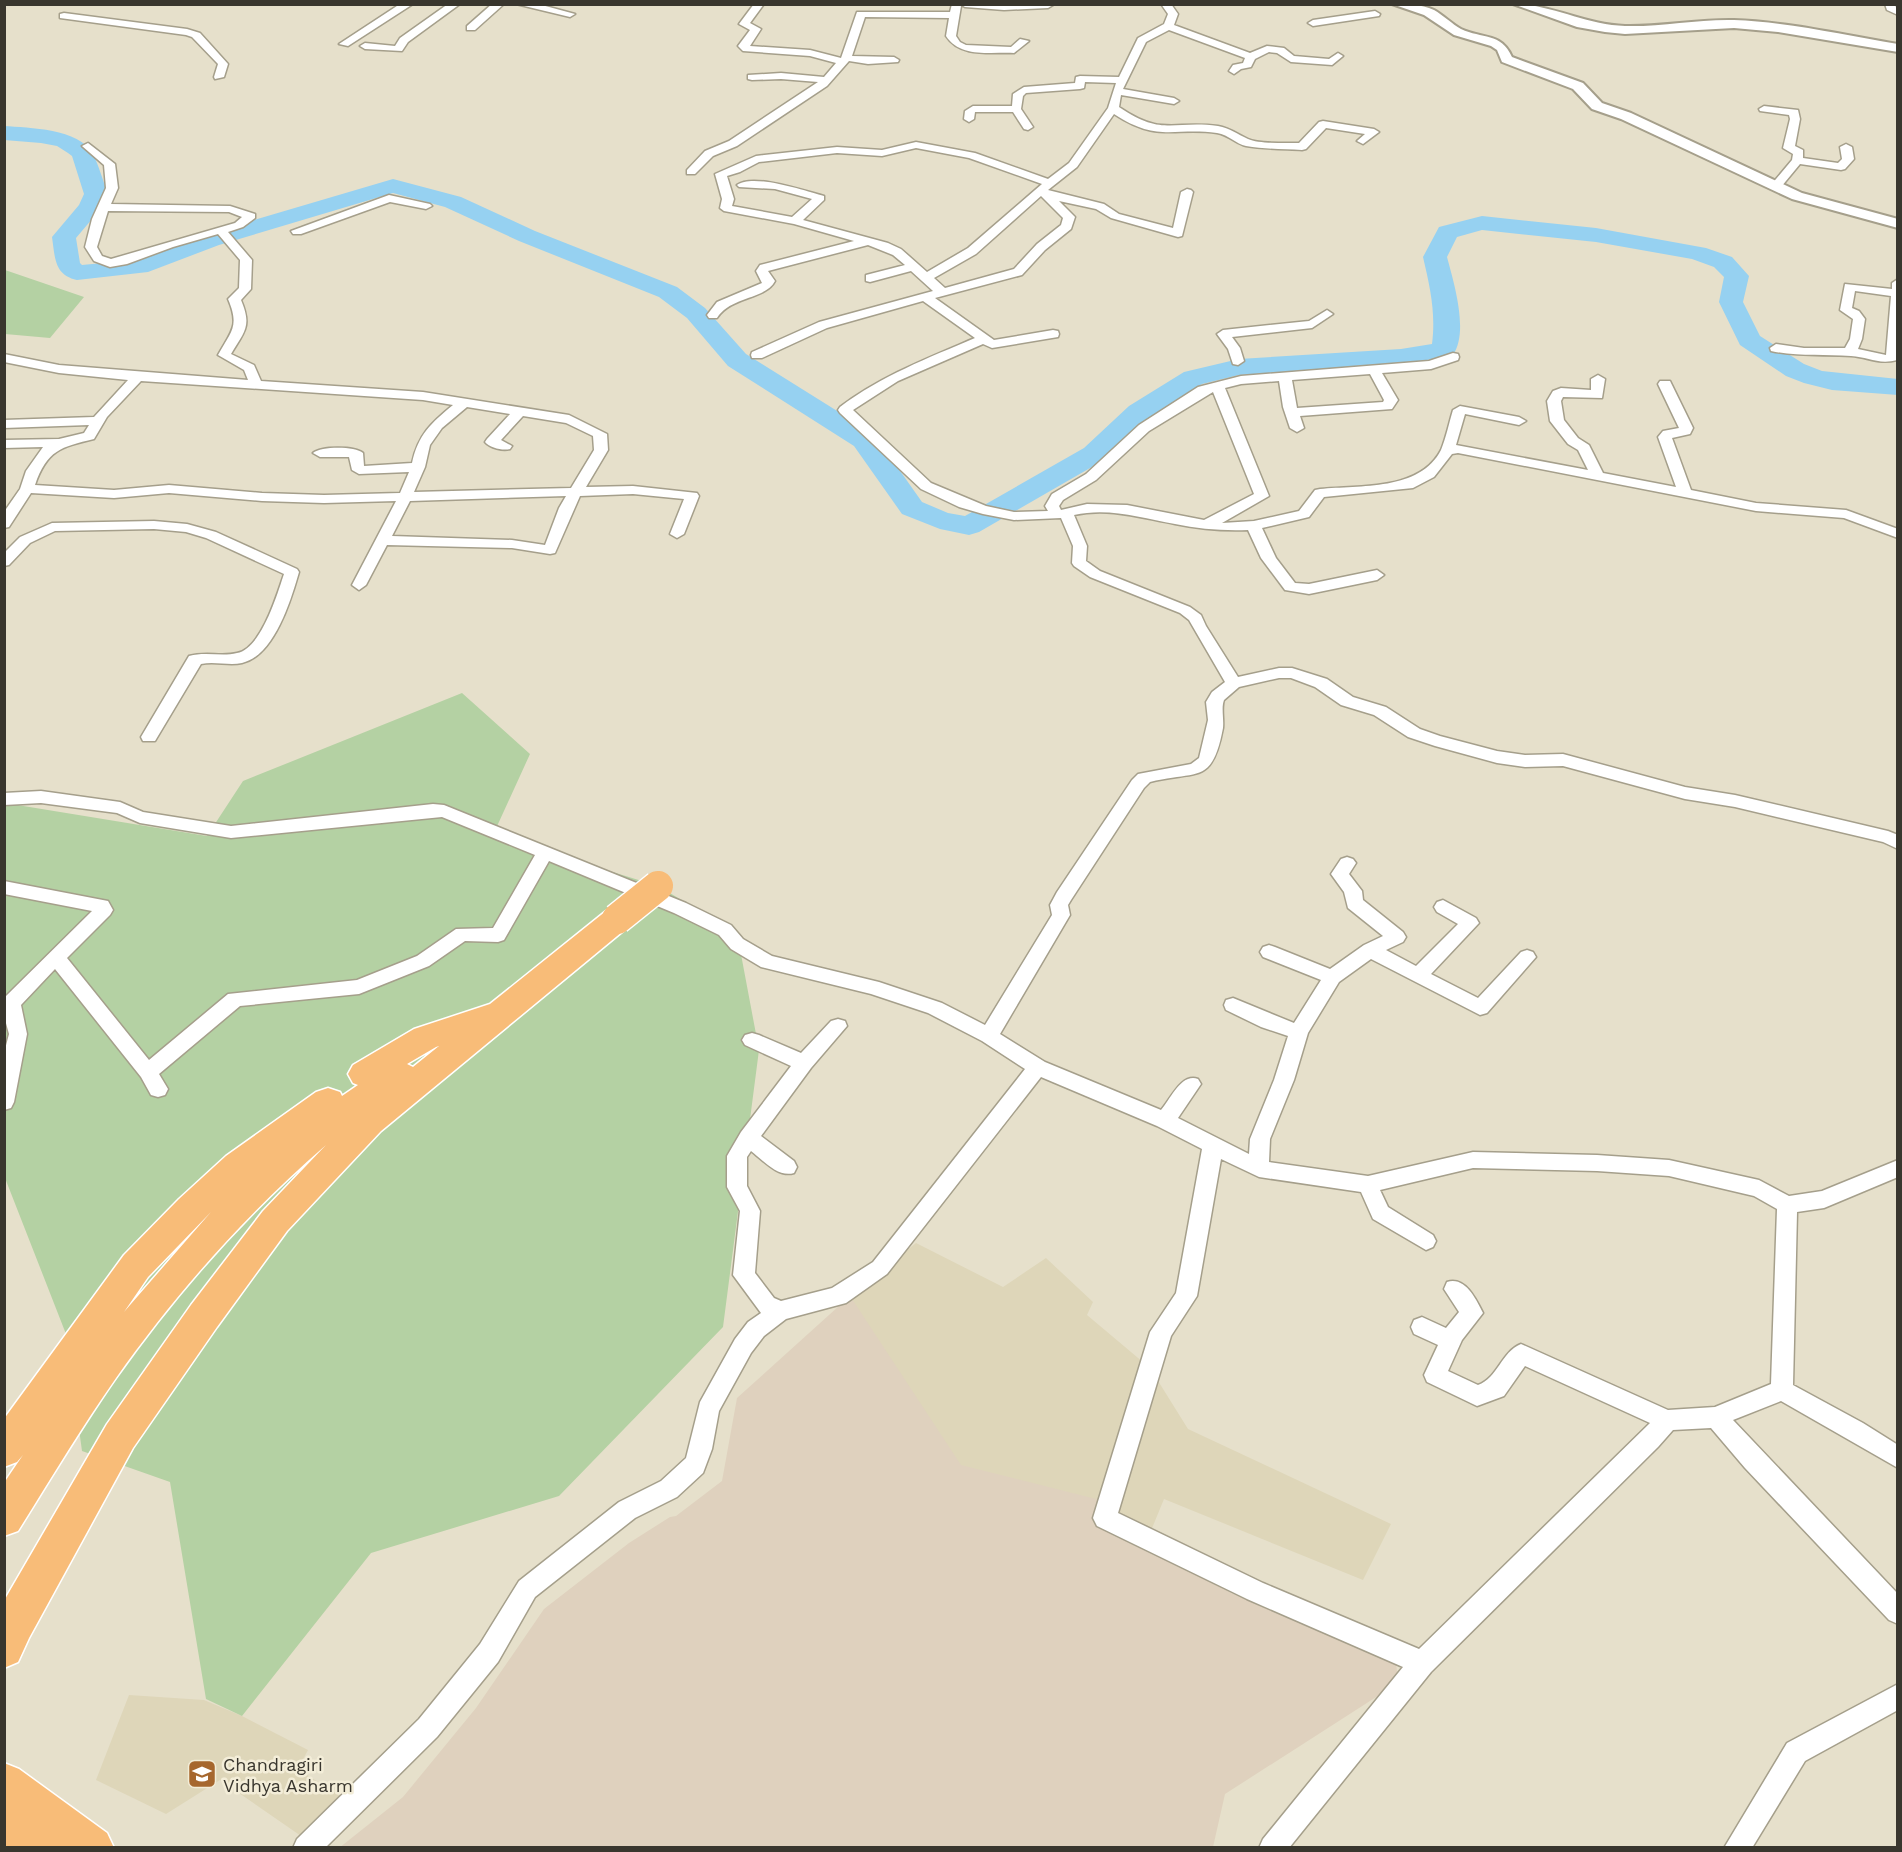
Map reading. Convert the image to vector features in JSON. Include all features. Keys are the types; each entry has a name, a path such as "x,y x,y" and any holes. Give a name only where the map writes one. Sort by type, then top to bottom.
{"highway":[{"path":"4,1648 14,1624 120,1436 204,1316 275,1221 369,1122 658,886"},
{"path":"4,1450 136,1266 191,1209 238,1166 362,1076 416,1043 446,1029 505,1009"},
{"path":"4,1518 119,1345 174,1277 252,1192 330,1121 505,1009"},
{"path":"4,1784 92,1848"},
{"path":"4,1832 59,1848"}],"street":[{"path":"344,44 408,4"},
{"path":"365,46 398,49 404,40 455,4"},
{"path":"471,28 499,4"},
{"path":"521,4 570,14"},
{"path":"759,4 744,24 756,29 743,46 747,49 810,53 843,60 894,60"},
{"path":"965,4 1004,7 1048,5"},
{"path":"925,278 972,251 1046,190 1072,165 1113,108 1117,91 1142,40 1167,26 1173,14 1166,4"},
{"path":"1398,4 1428,12 1458,32 1494,43 1503,48 1507,58 1518,64 1548,73 1578,86 1597,106 1626,116 1797,196 1898,224"},
{"path":"1519,4 1581,24 1605,28 1625,30 1734,24 1778,28 1897,47"},
{"path":"1890,4 1890,8 1898,12"},
{"path":"691,172 710,153 724,145 733,144 826,80 843,60 861,15 955,10 951,36 956,44 964,48 1014,50 1023,41"},
{"path":"1313,23 1375,14"},
{"path":"64,16 167,28 196,35 223,64 219,77"},
{"path":"1167,26 1251,57"},
{"path":"1234,71 1237,67 1247,65 1251,57 1267,49 1280,50 1292,59 1318,62 1332,62 1338,56"},
{"path":"753,77 789,76 826,80"},
{"path":"1028,127 1016,109 1015,98 1019,92 1080,86 1080,79 1123,80"},
{"path":"1117,91 1174,101"},
{"path":"1113,108 1137,124 1155,129 1179,131 1199,127 1214,129 1239,135 1246,143 1302,147 1323,124 1374,132 1363,141"},
{"path":"969,119 970,111 973,109 1016,109"},
{"path":"1764,109 1794,112 1790,148 1799,152 1797,160 1777,185"},
{"path":"88,146 109,164 112,188 103,207 91,248 98,258 110,262 123,261 169,244 239,225 251,216 230,209 103,207"},
{"path":"942,292 897,252 795,221 726,208 728,198 721,174 736,170 756,159 837,150 882,153 916,146 971,154 1046,190 1100,206 1115,216 1178,232 1181,210 1187,192"},
{"path":"1797,160 1838,169 1848,159 1846,147"},
{"path":"742,185 775,186 820,198 795,221"},
{"path":"757,355 823,325 1018,272 1041,247 1067,226 1069,217 1046,190"},
{"path":"297,231 389,198 426,206"},
{"path":"221,231 246,260 245,289 234,299 243,318 242,327 224,355 249,368 255,381 252,386"},
{"path":"713,315 714,310 722,304 767,285 769,281 762,271 764,268 868,242"},
{"path":"870,278 913,267"},
{"path":"1776,348 1790,352 1850,352 1885,360 1892,357 1895,347 1898,283"},
{"path":"1850,352 1856,339 1859,319 1846,310 1849,287 1897,292"},
{"path":"925,297 992,344 1053,333"},
{"path":"1238,361 1234,348 1223,334 1312,324 1327,314"},
{"path":"984,339 892,380 860,397 845,410 926,486 963,504 1014,516 1062,514 1087,508 1127,509 1205,525 1254,525 1304,514 1320,493 1408,485 1429,474 1447,451 1460,411 1474,411 1519,421"},
{"path":"1234,683 1198,626 1196,618 1185,610 1095,574 1080,563 1078,537 1062,514 1052,506 1057,497 1091,477 1144,428 1203,390 1241,380 1431,365 1453,357"},
{"path":"4,358 59,369 138,377 423,396 569,419 600,434 601,450 566,508 550,549 512,544 384,540"},
{"path":"1292,412 1387,406 1391,400 1373,368"},
{"path":"1285,376 1292,412 1298,428"},
{"path":"4,444 59,443 89,436 98,422 138,377"},
{"path":"1597,475 1584,448 1573,441 1557,421 1554,401 1558,394 1566,391 1597,395 1598,380"},
{"path":"1665,384 1686,428 1685,431 1668,434 1665,438 1684,491"},
{"path":"1205,525 1262,496 1217,386"},
{"path":"359,585 406,495 418,467 423,445 463,403"},
{"path":"505,446 492,442 493,439 520,411"},
{"path":"4,424 98,422"},
{"path":"4,524 27,489 33,471 47,451 59,443"},
{"path":"1447,451 1468,450 1684,491 1755,507 1846,514 1898,534"},
{"path":"320,453 356,453 359,470 418,467"},
{"path":"27,489 114,494 168,489 262,497 324,499 633,489 692,496 677,534"},
{"path":"4,562 25,540 52,527 154,525 187,528 211,535 292,572 282,602 258,648 250,655 240,658 195,660 149,737"},
{"path":"1254,525 1262,551 1290,587 1309,589 1377,575"},
{"path":"989,1036 1061,915 1059,905 1063,897 1138,784 1144,778 1196,769 1206,761 1210,753 1216,720 1214,702 1218,696 1234,683 1279,673 1292,673 1321,683 1347,701 1380,711 1414,733 1497,758 1525,761 1563,760 1685,793 1735,801 1888,837 1898,843"},
{"path":"4,799 41,797 120,808 140,817 231,832 433,810 444,811 663,900 725,930 737,945 767,962 872,987 935,1008 989,1036 1038,1066 1164,1120 1259,1169 1368,1184 1473,1160 1597,1163 1669,1168 1759,1189 1786,1205 1824,1199 1898,1168"},
{"path":"148,1072 235,999 359,987 423,961 462,934 498,935 545,853"},
{"path":"1259,1169 1260,1139 1284,1080 1299,1032 1332,977 1370,950 1396,936 1354,903 1353,891 1340,874 1347,863"},
{"path":"4,887 102,906 104,910 11,1003 18,1034 4,1102"},
{"path":"1419,974 1470,923 1443,907"},
{"path":"1370,950 1480,1008 1527,957"},
{"path":"1269,952 1332,977"},
{"path":"57,957 148,1072 158,1089"},
{"path":"1233,1005 1268,1022 1299,1032"},
{"path":"780,1311 766,1305 744,1275 750,1211 737,1187 737,1156 804,1063 838,1026"},
{"path":"752,1040 804,1063"},
{"path":"306,1848 428,1728 489,1653 527,1589 627,1510 669,1489 695,1465 702,1449 708,1409 743,1346 756,1329 780,1311 838,1296 880,1268 1038,1066"},
{"path":"1164,1120 1180,1102 1191,1084"},
{"path":"748,1138 788,1167"},
{"path":"1213,1145 1186,1296 1161,1332 1106,1518 1255,1591 1422,1664"},
{"path":"1368,1184 1380,1213 1426,1241"},
{"path":"1782,1390 1786,1205"},
{"path":"1455,1289 1472,1313 1454,1333 1435,1375 1477,1396 1496,1389 1521,1354 1667,1419 1716,1417 1782,1390"},
{"path":"1422,1327 1451,1341"},
{"path":"1782,1390 1855,1430 1898,1458"},
{"path":"1716,1417 1753,1460 1898,1612"},
{"path":"1272,1848 1422,1664 1650,1440 1667,1419"},
{"path":"1737,1848 1796,1752 1898,1696"}],"shaded area":[{"path":"916,1243 1003,1287 1046,1258 1093,1302 1087,1315 1150,1368 1188,1429 1391,1524 1363,1580 1164,1499 1148,1538 1108,1502 961,1465 850,1296"},
{"path":"850,1296 1108,1502 1148,1539 1231,1593 1316,1630 1396,1661 1398,1683 1225,1794 1213,1847 339,1848 403,1797 476,1708 544,1609 629,1543 670,1517 676,1516 722,1481 737,1398"},
{"name":"Chandragiri Vidhya Asharm","path":"129,1695 204,1700 242,1716 308,1750 298,1769 360,1809 328,1847 317,1847 220,1780 166,1814 96,1780"}],"green space":[{"path":"4,270 84,297 50,338 5,334"},
{"path":"462,693 530,754 493,835 658,886 737,933 759,1050 723,1327 559,1496 371,1553 242,1716 206,1699 170,1482 82,1451 66,1334 5,1178 5,803 207,836 243,781"}],"waterway":[{"path":"4,133 41,136 64,141 82,154 96,194 90,207 64,237 68,266 77,273 139,267 211,240 393,186 453,202 527,236 668,292 696,313 737,360 864,440 912,508 940,520 969,526 1094,454 1139,412 1193,378 1239,367 1401,357 1444,350 1447,326 1445,296 1435,257 1447,232 1482,223 1596,235 1697,253 1723,262 1737,276 1731,302 1749,340 1795,370 1813,377 1832,382 1898,387"}],"place":[{"name":"Chandragiri Vidhya Asharm","path":"202,1774"}]}
